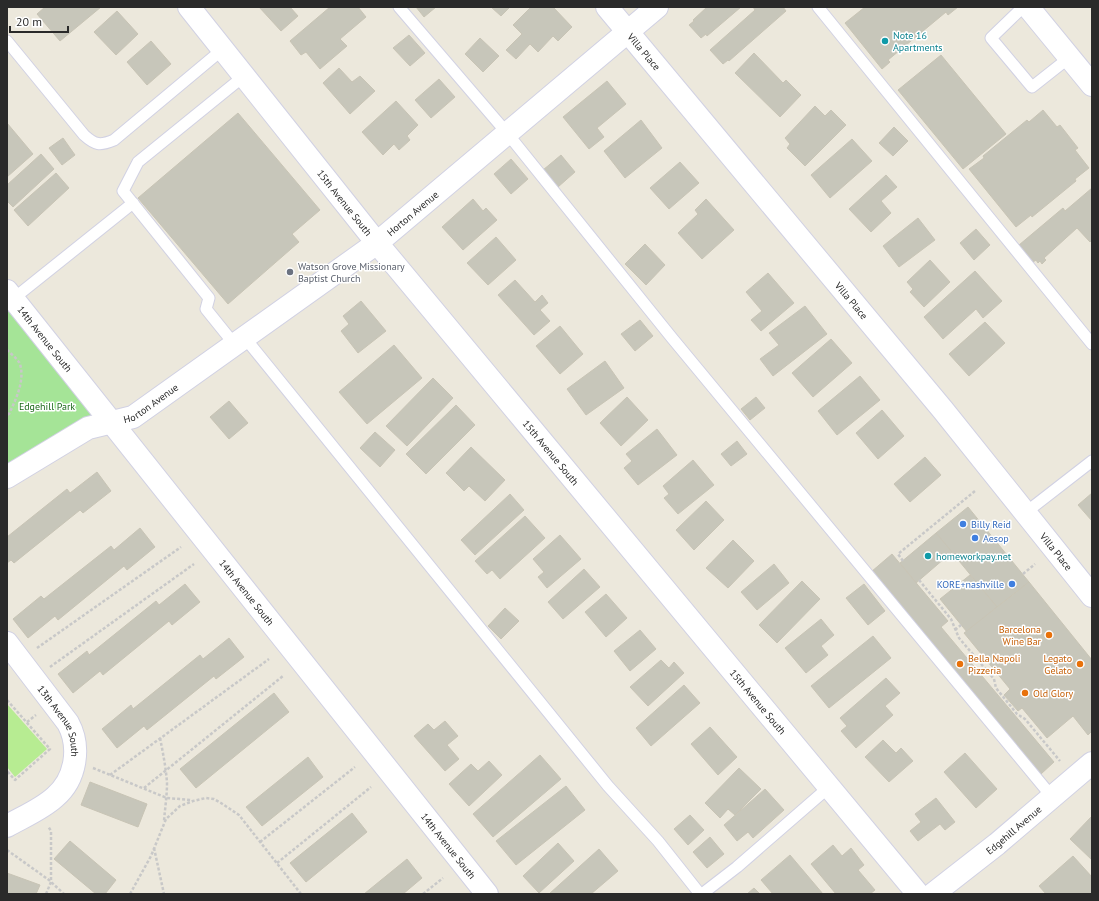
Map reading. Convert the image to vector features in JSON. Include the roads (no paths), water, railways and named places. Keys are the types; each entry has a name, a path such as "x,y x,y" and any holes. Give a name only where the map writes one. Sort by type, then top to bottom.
{"street":[{"name":"15th Avenue South","path":"189,7 377,243 918,894"},
{"name":"Villa Place","path":"607,7 943,410 1092,596"},
{"name":"Horton Avenue","path":"7,477 88,428 133,417 377,243 656,7"},
{"path":"1028,7 1092,85"},
{"name":"14th Avenue South","path":"10,295 487,894"},
{"name":"13th Avenue South","path":"7,643 63,715 71,729 76,748 75,760 70,777 59,794 50,801 7,826"},
{"name":"Edgehill Avenue","path":"933,894 997,844 1092,763"}],"lane":[{"path":"399,7 507,133 672,338 1052,798"},
{"path":"818,7 1092,344"},
{"path":"1023,7 991,38 1032,87 1070,57"},
{"path":"7,41 84,135 94,143 98,144 106,144 114,140 223,48"},
{"path":"244,76 138,162 124,191 209,298 206,309 240,341 608,786 658,841 701,894 737,867 829,787"},
{"path":"10,295 133,203"},
{"path":"1025,513 1092,461"}],"place":[{"name":"Note 16 Apartments","path":"885,41"},
{"name":"Watson Grove Missionary Baptist Church","path":"290,272"},
{"name":"Billy Reid","path":"963,524"},
{"name":"Aesop","path":"975,538"},
{"name":"homeworkpay.net","path":"928,556"},
{"name":"KORE+nashville","path":"1012,584"},
{"name":"Barcelona Wine Bar","path":"1049,635"},
{"name":"Bella Napoli Pizzeria","path":"960,664"},
{"name":"Legato Gelato","path":"1080,664"},
{"name":"Old Glory","path":"1025,693"}],"park label":[{"name":"Edgehill Park","path":"47,406"}]}
